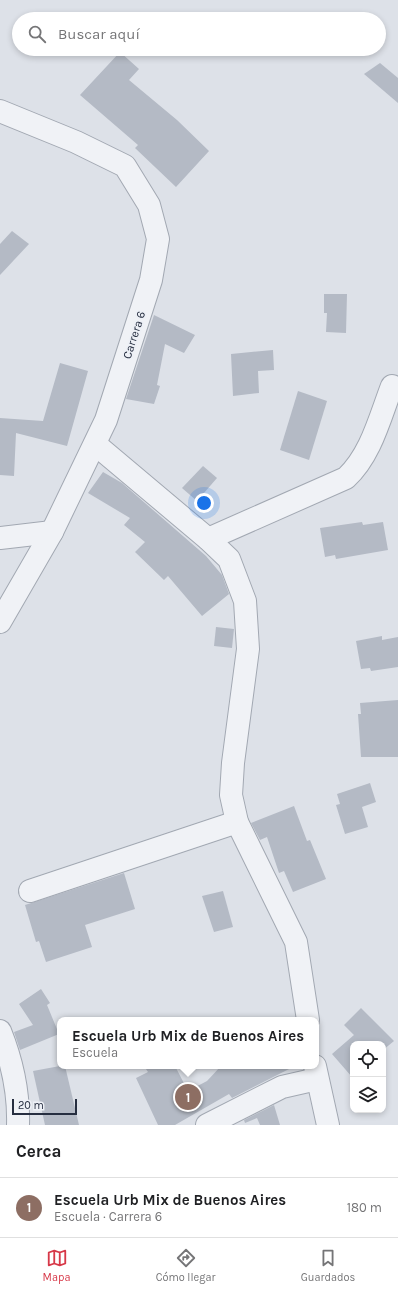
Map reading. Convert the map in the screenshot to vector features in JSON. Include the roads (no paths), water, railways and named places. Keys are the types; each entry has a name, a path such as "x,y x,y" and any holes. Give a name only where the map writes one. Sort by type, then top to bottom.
{"street":[{"name":"Carrera 6","path":"0,111 76,142 125,166 149,204 158,239 152,280 106,420 52,532 0,622"},
{"path":"208,539 346,478 357,468 366,453 392,386"},
{"path":"95,444 208,539 229,559 245,601 248,649 233,763 231,795 237,822 296,942 308,1017"},
{"path":"0,538 52,532"},
{"path":"30,891 237,822"},
{"path":"0,1031 12,1061 19,1106 18,1125"},
{"path":"207,1125 282,1087 316,1073 328,1125"}],"place":[{"name":"Escuela Urb Mix de Buenos Aires","path":"188,1097"}]}
